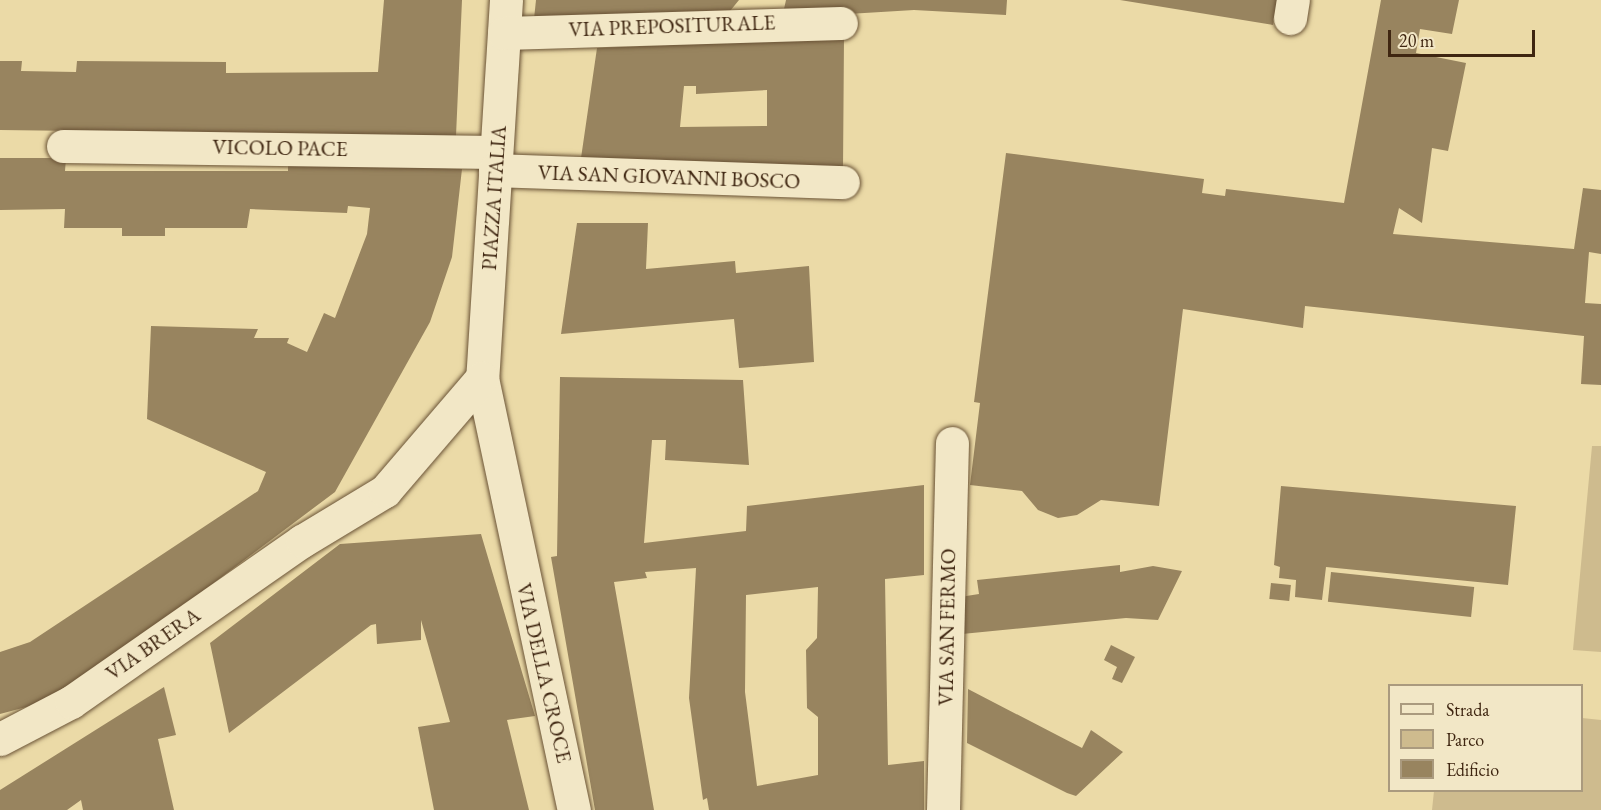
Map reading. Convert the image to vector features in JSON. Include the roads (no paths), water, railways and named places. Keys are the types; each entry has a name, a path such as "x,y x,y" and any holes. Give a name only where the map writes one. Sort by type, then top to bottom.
{"street":[{"name":"VIA PREPOSITURALE","path":"505,17 756,11 841,22"},
{"name":"PIAZZA ITALIA","path":"505,17 482,378 512,536"},
{"name":"VICOLO PACE","path":"63,146 496,161"},
{"name":"VIA SAN GIOVANNI BOSCO","path":"496,161 843,182"},
{"name":"VIA BRERA","path":"0,739 71,702 302,541 385,491 482,378"},
{"name":"VIA SAN FERMO","path":"943,810 952,443"},
{"name":"VIA DELLA CROCE","path":"512,536 574,810"}]}
